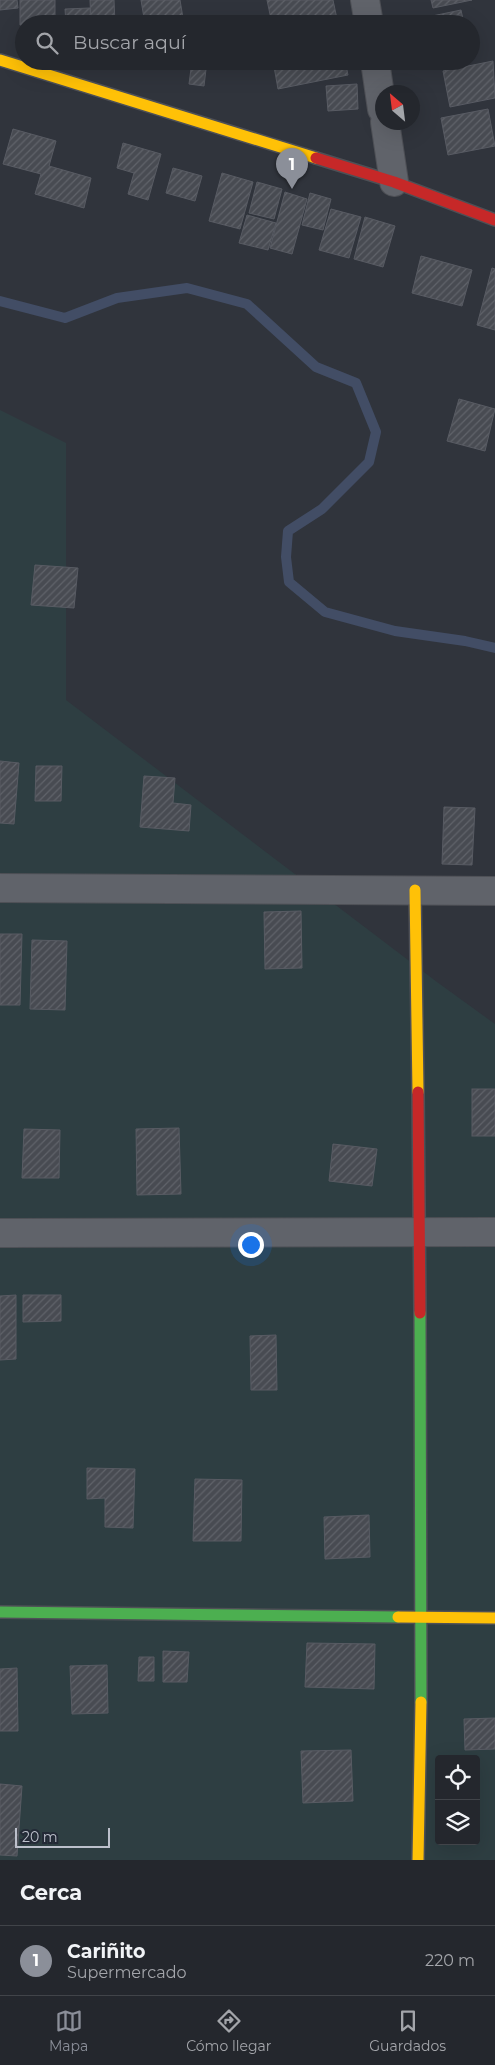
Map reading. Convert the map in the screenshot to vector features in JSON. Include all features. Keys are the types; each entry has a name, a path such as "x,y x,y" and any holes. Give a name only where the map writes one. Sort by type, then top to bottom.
{"street":[{"path":"365,0 368,15"},
{"path":"0,60 15,65"},
{"path":"32,70 394,182 495,220"},
{"path":"376,70 378,85"},
{"path":"386,130 394,182"},
{"path":"0,888 495,891"},
{"path":"416,890 422,1617 418,1860"},
{"path":"0,1233 495,1232"},
{"path":"0,1612 495,1618"}],"shaded area":[{"path":"0,410 66,443 66,700 495,1024 495,1860 0,1860"}],"building":[{"path":"0,0 17,0 18,8 0,10"},
{"path":"20,0 55,0 55,15 20,15"},
{"path":"90,0 114,0 115,15 91,15"},
{"path":"141,0 180,0 182,15 144,15"},
{"path":"267,0 333,0 336,15 270,15"},
{"path":"431,0 472,0 433,8"},
{"path":"90,8 90,15 65,15 65,9"},
{"path":"461,10 462,15 437,15"},
{"path":"493,61 495,98 450,107 443,71 480,70 480,64"},
{"path":"191,70 206,70 204,86 189,84"},
{"path":"275,70 347,70 348,75 278,89"},
{"path":"357,84 358,109 328,111 326,86"},
{"path":"488,109 495,146 448,155 441,118"},
{"path":"13,129 56,141 49,166 91,178 84,208 35,194 41,174 3,164"},
{"path":"123,143 161,154 148,200 128,194 134,173 117,168"},
{"path":"173,168 202,176 195,201 166,193"},
{"path":"222,173 253,182 240,229 209,221"},
{"path":"257,182 282,189 274,219 249,213"},
{"path":"285,192 307,199 292,254 270,248"},
{"path":"310,193 331,199 323,230 302,225"},
{"path":"331,209 361,217 349,258 319,250"},
{"path":"247,215 276,223 268,250 239,243"},
{"path":"365,217 395,226 383,267 354,259"},
{"path":"421,256 472,270 462,306 412,293"},
{"path":"492,268 495,269 495,330 477,325"},
{"path":"459,399 495,409 485,451 447,441"},
{"path":"35,565 78,568 74,608 31,605"},
{"path":"0,761 19,763 14,824 0,823"},
{"path":"36,766 62,766 61,801 35,801"},
{"path":"144,776 175,778 173,803 191,805 189,831 140,827"},
{"path":"444,807 475,808 472,865 442,864"},
{"path":"301,911 302,968 265,969 264,912"},
{"path":"0,934 22,934 20,1005 0,1005"},
{"path":"32,940 67,941 65,1010 30,1009"},
{"path":"472,1089 495,1089 495,1136 472,1136"},
{"path":"179,1128 181,1194 137,1195 136,1129"},
{"path":"24,1129 60,1130 59,1178 22,1178"},
{"path":"333,1144 377,1149 372,1186 329,1181"},
{"path":"16,1295 16,1359 0,1360 0,1296"},
{"path":"23,1295 61,1295 61,1321 23,1322"},
{"path":"276,1335 277,1390 251,1390 250,1336"},
{"path":"87,1468 135,1469 133,1528 105,1527 105,1498 87,1499"},
{"path":"195,1479 242,1480 241,1541 193,1541"},
{"path":"369,1515 370,1557 325,1559 324,1517"},
{"path":"307,1643 375,1644 374,1689 305,1687"},
{"path":"163,1651 189,1652 187,1682 163,1682"},
{"path":"139,1657 154,1657 154,1681 138,1681"},
{"path":"107,1665 108,1713 72,1714 70,1666"},
{"path":"17,1668 18,1731 0,1731 0,1669"},
{"path":"495,1718 495,1749 465,1750 464,1719"},
{"path":"351,1750 353,1801 303,1803 301,1751"},
{"path":"0,1784 22,1786 17,1856 0,1855"}],"waterway":[{"path":"0,301 65,318 117,298 187,288 247,304 316,367 356,383 376,432 369,462 322,509 288,531 286,557 289,582 325,612 395,631 465,641 495,648"}],"traffic: fast":[{"path":"420,1313 421,1702"},
{"path":"0,1612 398,1617"}],"traffic: slow":[{"path":"0,60 15,65"},
{"path":"32,70 316,158"},
{"path":"415,890 418,1092"},
{"path":"398,1617 495,1618"},
{"path":"418,1860 421,1702"}],"traffic: jam":[{"path":"316,158 394,182 495,220"},
{"path":"418,1092 420,1313"}],"place":[{"name":"Cariñito","path":"292,189"}]}
